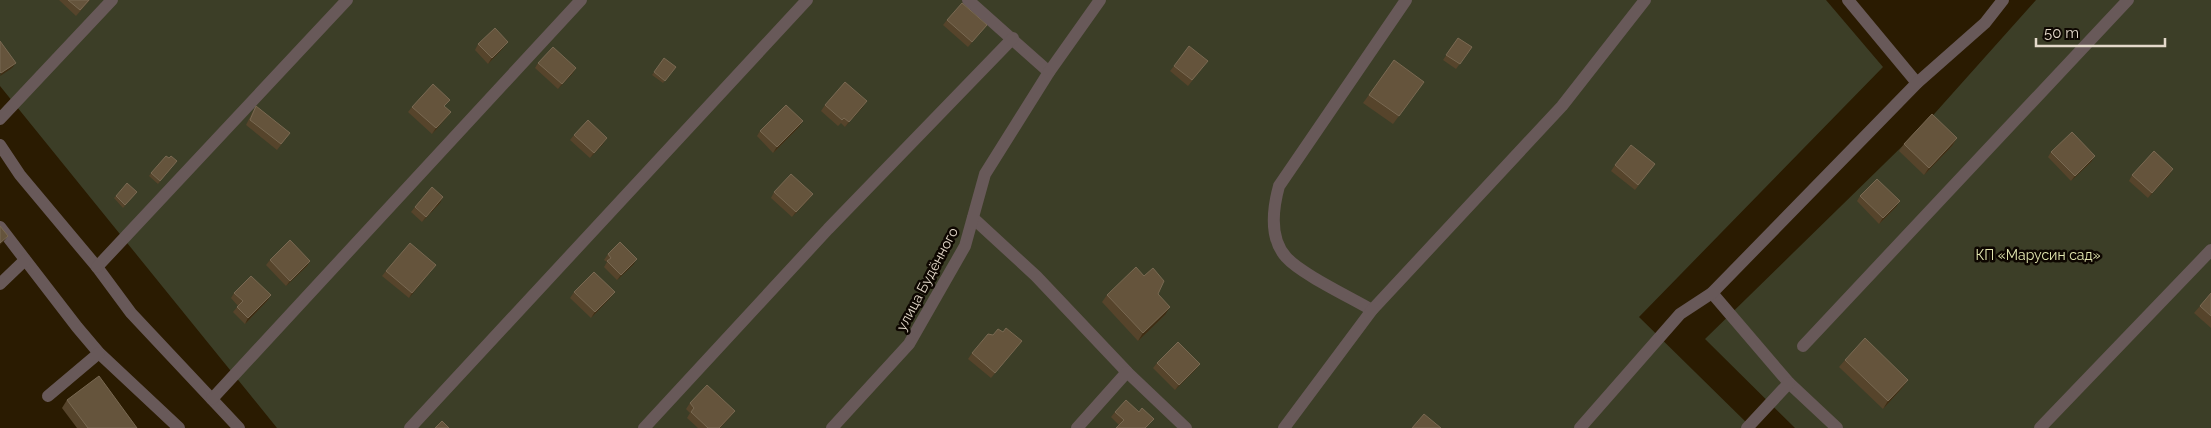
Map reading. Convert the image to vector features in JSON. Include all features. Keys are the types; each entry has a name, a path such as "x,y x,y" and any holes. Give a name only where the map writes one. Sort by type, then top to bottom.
{"street":[{"path":"0,119 112,0"},
{"path":"97,267 347,0"},
{"path":"212,399 581,0"},
{"path":"410,428 806,0"},
{"path":"968,0 1049,72"},
{"name":"улица Будённого","path":"832,428 910,344 965,246 974,218 984,174 1049,72 1100,0"},
{"path":"1372,310 1304,271 1285,257 1275,235 1274,208 1279,186 1406,0"},
{"path":"1284,428 1372,310 1562,106 1645,0"},
{"path":"1848,0 1917,83"},
{"path":"1580,428 1680,314 1712,293 1917,83 1985,22 2003,0"},
{"path":"1803,346 2128,0"},
{"path":"644,428 828,229 1013,38"},
{"path":"0,145 20,175 97,267 131,313 240,428"},
{"path":"974,218 1036,276 1127,372 1186,428"},
{"path":"0,227 24,260 99,353 179,428"},
{"path":"2040,428 2211,250"},
{"path":"0,284 24,260"},
{"path":"1712,293 1789,383 1838,428"},
{"path":"48,396 99,353"},
{"path":"1077,428 1127,372"},
{"path":"1747,428 1789,383"}],"green space":[{"path":"0,0 1826,0 1883,67 1639,317 1752,428 277,428 0,86"},
{"name":"КП «Марусин сад»","path":"2036,0 2211,0 2211,428 1795,428 1705,339 1927,122"}],"building":[{"path":"68,0 89,0 80,10"},
{"path":"962,3 987,25 972,42 947,20"},
{"path":"495,28 508,42 492,58 478,44"},
{"path":"1458,38 1472,47 1460,64 1446,55"},
{"path":"0,41 16,63 1,73 0,72"},
{"path":"1189,46 1208,61 1192,80 1174,66"},
{"path":"553,47 576,68 562,84 538,63"},
{"path":"664,58 676,67 665,81 654,72"},
{"path":"1394,60 1424,82 1399,116 1369,95"},
{"path":"845,82 867,101 849,122 844,118 842,120 825,105"},
{"path":"433,84 450,100 444,106 451,112 436,128 412,107"},
{"path":"786,105 803,121 777,147 760,131"},
{"path":"256,106 290,133 281,144 250,120"},
{"path":"1932,114 1957,138 1929,168 1904,144"},
{"path":"588,120 607,138 594,153 574,135"},
{"path":"2072,132 2095,156 2075,176 2051,152"},
{"path":"1631,145 1655,164 1638,185 1615,165"},
{"path":"2154,151 2173,169 2152,193 2132,175"},
{"path":"166,156 169,158 171,156 177,161 160,181 151,173"},
{"path":"791,174 813,194 796,212 774,192"},
{"path":"1877,179 1900,201 1883,218 1860,196"},
{"path":"127,183 137,192 125,205 116,196"},
{"path":"432,187 443,197 426,217 415,207"},
{"path":"0,226 8,236 0,243"},
{"path":"290,240 310,261 290,281 270,260"},
{"path":"620,242 637,259 621,275 607,261 611,258 608,254"},
{"path":"410,243 436,265 412,293 386,271"},
{"path":"1136,267 1144,276 1153,268 1164,281 1158,294 1170,307 1143,333 1107,295"},
{"path":"594,272 615,292 595,312 574,292"},
{"path":"251,276 271,295 248,318 237,307 243,301 234,293"},
{"path":"2211,293 2211,316 2200,306"},
{"path":"1006,328 1022,341 995,373 972,353 988,334 993,335 998,329 1003,332"},
{"path":"1865,338 1908,380 1888,401 1845,360"},
{"path":"1178,342 1200,364 1179,385 1157,363"},
{"path":"99,376 137,428 88,428 67,400"},
{"path":"707,385 735,411 719,428 708,428 691,412 694,408 690,403"},
{"path":"1126,400 1139,412 1142,408 1154,419 1145,428 1116,428 1124,420 1115,412"},
{"path":"1424,414 1441,428 1412,428"},
{"path":"442,421 449,428 435,428"}]}
